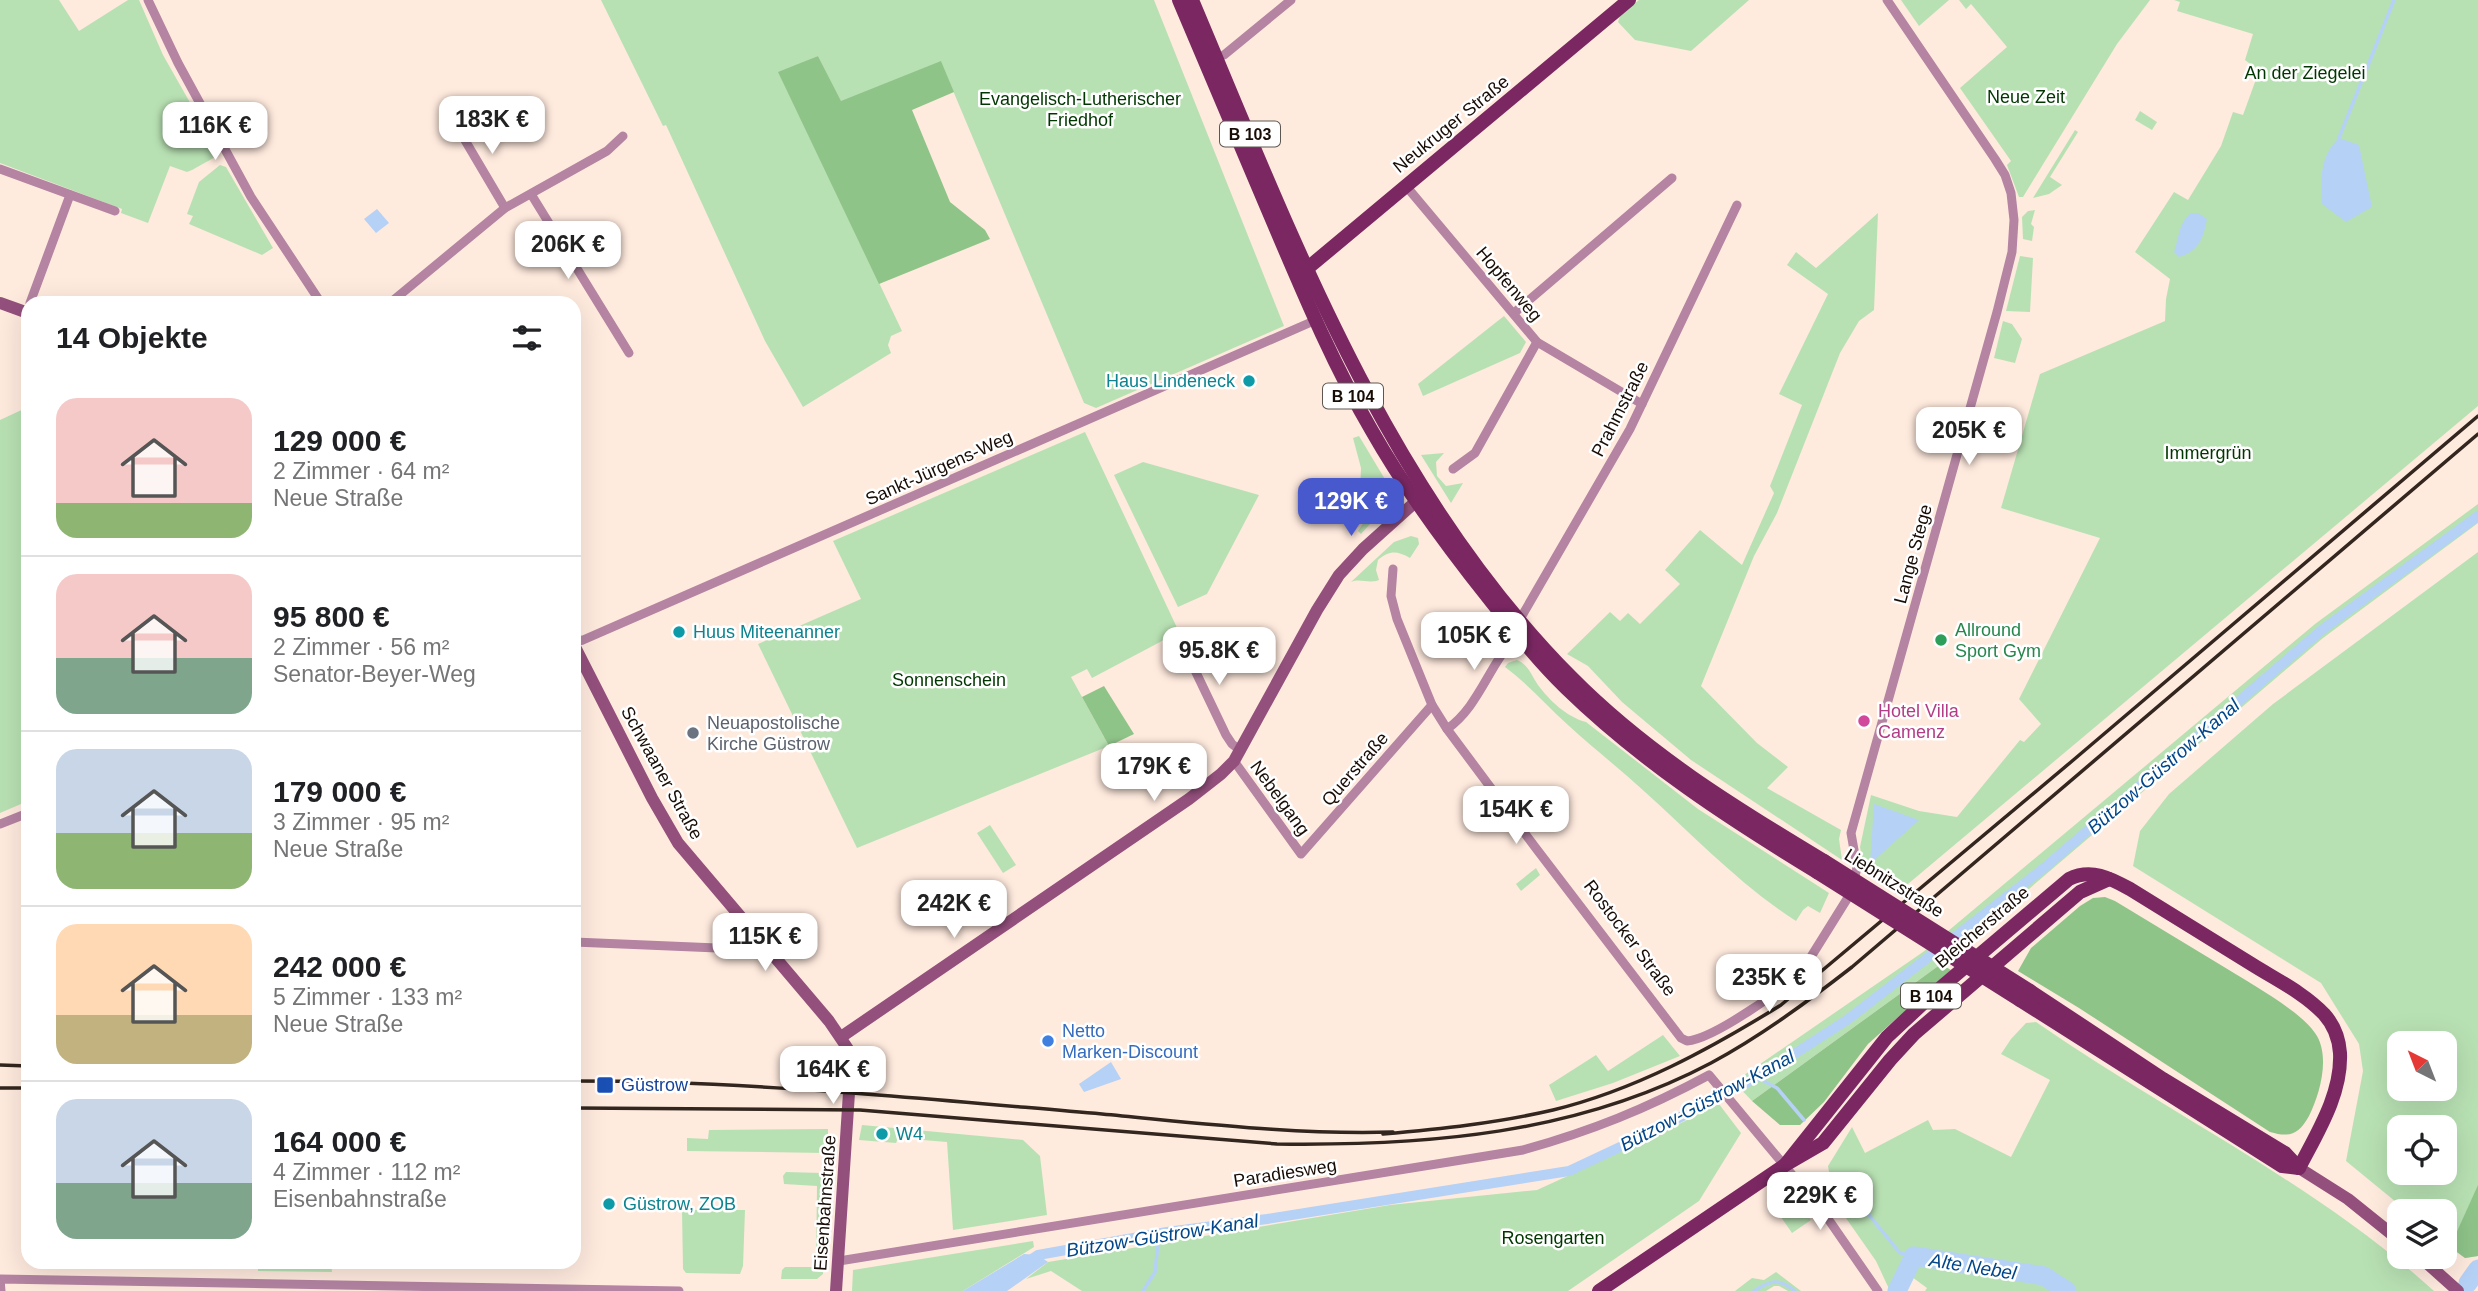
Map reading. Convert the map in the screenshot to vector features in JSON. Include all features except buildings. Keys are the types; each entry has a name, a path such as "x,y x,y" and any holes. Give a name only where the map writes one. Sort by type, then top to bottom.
{"main road":[{"name":"B 103","path":"1179,0 1302,273"},
{"name":"B 103","path":"1192,0 1302,273"},
{"name":"Neukruger Straße","path":"1302,273 1629,0"},
{"name":"B 104","path":"1302,273 1316,320 1371,430 1421,497"},
{"name":"B 104","path":"1302,273 1421,497"},
{"path":"0,303 21,308"},
{"path":"841,1037 1198,793 1237,756 1339,575 1358,554 1421,497"},
{"name":"Liebnitzstraße","path":"1421,497 1519,628 1638,736 1820,867 2285,1153 2298,1168 2348,1199 2387,1230"},
{"name":"Schwaaner Straße","path":"581,658 652,798 678,843 841,1037"},
{"name":"Bleicherstraße","path":"1599,1291 1784,1165 1823,1143 1914,1034 2080,892 2109,878 2295,991 2317,1008 2332,1025 2340,1051 2334,1095 2298,1168"},
{"name":"Eisenbahnstraße","path":"836,1291 851,1062 841,1037"},
{"path":"2434,1269 2455,1288"}],"street":[{"path":"148,0 178,63 251,197 316,296"},
{"path":"1216,57 1224,55 1290,0"},
{"name":"Lange Stege","path":"1698,1041 1779,991 1794,978 1808,962 1852,891 1857,867 1851,833 2012,252 2014,209 2005,175 1887,0"},
{"path":"453,120 505,208"},
{"path":"398,296 505,208 607,151 623,136"},
{"path":"0,169 116,211"},
{"path":"1514,313 1672,178"},
{"name":"Hopfenweg","path":"1406,186 1537,342 1642,404"},
{"path":"531,194 629,353"},
{"path":"33,296 70,195"},
{"name":"Prahmstraße","path":"1447,729 1466,713 1519,628 1614,459 1737,205"},
{"name":"Sankt-Jürgens-Weg","path":"581,641 1316,320"},
{"path":"1452,469 1475,453 1537,342"},
{"name":"Rostocker Straße","path":"1393,569 1391,596 1397,619 1432,705 1447,729 1681,1038 1698,1041"},
{"name":"Nebelgang","path":"1180,639 1237,756 1301,854"},
{"name":"Querstraße","path":"1301,854 1432,705"},
{"path":"0,824 21,816"},
{"path":"581,942 741,949 750,947 758,940"},
{"name":"Paradiesweg","path":"839,1261 1523,1150 1580,1134 1630,1115 1709,1075 1784,1165"},
{"path":"1784,1165 1824,1213 1878,1291"},
{"path":"1,1291 0,1279 679,1291"}],"green space":[{"path":"0,0 59,0 79,31 128,0 139,0 163,55 218,152 217,156 187,172 170,166 148,223 121,213 122,209 0,163"},
{"name":"Evangelisch-Lutherischer Friedhof","path":"601,0 1154,0 1284,326 1096,408 1084,403 941,62 841,102 818,56 779,73 902,331 891,336 888,345 891,353 803,407 765,341 666,125 663,126"},
{"path":"1639,0 1749,0 1691,51 1635,40 1618,22 1620,16"},
{"path":"1901,0 1949,0 1919,26"},
{"name":"Neue Zeit","path":"1959,0 2150,0 2117,44 2023,197 2019,197 2007,165 2011,161 1960,88 2007,47 1971,4 1966,9"},
{"name":"Immergrün","path":"2174,0 2478,0 2478,406 1896,894 1865,874 1860,847 1871,795 1919,811 1957,817 2020,740 2024,742 2041,724 2019,699 2100,538 2001,508 2040,374 2165,321 2170,279 2135,252 2174,192 2188,200 2221,146 2233,112 2243,115 2259,71 2245,60 2253,34 2177,11 2180,2"},
{"path":"818,56 841,101 941,61 954,92 912,110 950,202 985,230 990,239 879,284 778,72"},
{"path":"2140,111 2157,122 2152,130 2135,120"},
{"path":"2075,130 2078,132 2050,177 2062,185 2049,194 2033,198"},
{"path":"220,165 226,167 273,248 262,255 189,224 193,216 187,214 199,182"},
{"path":"2035,210 2031,224 2034,227 2032,241 2023,239 2022,217 2028,211"},
{"path":"1878,213 1874,310 1859,321 1840,353 1777,513 1754,556 1701,686 1757,743 1788,767 1767,788 1841,830 1839,839 1842,860 1691,760 1622,702 1588,666 1567,654 1610,612 1620,621 1628,613 1640,624 1680,584 1665,570 1700,530 1742,565 1774,493 1770,486 1802,405 1779,394 1828,294 1787,265 1796,252 1816,268"},
{"path":"2020,256 2033,258 2030,312 2006,311"},
{"path":"1504,316 1526,342 1520,353 1423,396 1418,384"},
{"path":"2003,321 2012,324 2022,339 2015,363 1994,358"},
{"path":"21,410 21,804 0,813 0,420"},
{"name":"Sonnenschein","path":"1085,432 1179,632 1092,678 1087,669 1071,677 1109,746 857,848 758,644 861,599 833,541"},
{"path":"1359,436 1389,486 1386,506 1361,534 1358,531 1364,522 1369,491 1360,491 1361,468 1353,438"},
{"path":"1444,453 1436,462 1437,476 1446,486 1463,483 1451,503 1421,455"},
{"path":"1143,462 1259,495 1207,594 1178,607 1114,475"},
{"path":"2478,504 2478,523 2323,638 1941,964 1752,1101 1734,1082 1923,952 2315,624"},
{"path":"1411,536 1418,538 1419,544 1410,558 1397,553 1386,554 1378,560 1376,570 1379,580 1351,582 1394,542"},
{"path":"2478,552 2478,1256 2465,1258 2457,1252 2457,1199 2392,1199 2346,1161 2363,1071 2359,1044 2321,983 2133,866 2140,831 2169,794 2273,704"},
{"path":"1517,660 1527,667 1538,685 1559,708 1586,722 1698,809 1829,893 1820,913 1808,906 1796,921 1737,876 1505,667"},
{"path":"1104,686 1134,734 1109,746 1082,697"},
{"path":"990,825 1016,865 1003,873 977,833"},
{"path":"1536,868 1540,875 1521,891 1516,884"},
{"path":"2105,897 2288,1007 2315,1033 2322,1052 2320,1086 2313,1107 2298,1131 2283,1135 2270,1132 2018,971 2031,948 2080,906 2093,898"},
{"path":"1941,964 1951,970 1868,1044 1824,1102 1800,1125 1780,1125 1752,1101"},
{"path":"2036,1022 2290,1182 2387,1251 2387,1269 2408,1269 2434,1291 1925,1291 1927,1288 1912,1277 1904,1291 1890,1291 1876,1261 1834,1201 1828,1166 1852,1127 1865,1153 1928,1120 1933,1130 1955,1129 2011,1157 2050,1080 2001,1054 2026,1023"},
{"path":"1663,1035 1680,1056 1613,1083 1556,1101 1549,1085 1596,1055 1608,1071"},
{"name":"Rosengarten","path":"1719,1104 1741,1133 1699,1201 1568,1291 1082,1291 1051,1271 1026,1279 1048,1262 1390,1205 1537,1190"},
{"path":"862,1125 1023,1140 1040,1156 1047,1215 953,1230 947,1142 898,1138 896,1143 859,1140"},
{"path":"828,1129 828,1150 825,1153 687,1151 687,1138 708,1139 709,1130"},
{"path":"786,1172 822,1173 827,1180 823,1274 817,1279 781,1279 785,1267 816,1267 817,1186 784,1184 783,1176"},
{"path":"2478,1185 2478,1256 2465,1258 2457,1252 2457,1232"},
{"path":"1767,1197 1792,1203 1811,1220 1792,1233"},
{"path":"682,1210 745,1210 743,1266 740,1274 686,1273 683,1269"},
{"path":"1033,1241 1034,1247 963,1291 852,1291 853,1270"},
{"path":"332,1269 332,1272 258,1271"},
{"path":"1776,1272 1801,1291 1788,1291 1774,1286 1766,1291 1735,1291 1752,1278 1764,1280"}],"water":[{"path":"2339,138 2359,145 2372,207 2346,222 2322,204 2325,161 2332,145"},
{"path":"377,209 389,223 376,233 364,219"},
{"path":"2191,213 2198,213 2207,219 2204,233 2196,248 2179,257 2174,252 2182,226"},
{"path":"1874,804 1919,820 1870,864"},
{"path":"1111,1062 1121,1079 1084,1092 1079,1084"},
{"path":"1024,1254 1038,1255 1048,1262 1007,1291 963,1291"}],"waterway":[{"path":"2339,138 2394,0"},
{"name":"Bützow-Güstrow-Kanal","path":"1029,1261 1038,1255 1167,1232 1267,1219 1569,1171 1652,1132 1763,1074 1847,1020 2044,868 2323,629 2478,516"},
{"path":"1756,1077 1777,1088 1804,1120"},
{"path":"1851,1193 1900,1253 1914,1256"},
{"path":"1143,1291 1155,1272 1159,1234"},
{"name":"Alte Nebel","path":"1897,1291 1914,1256 2044,1276 2067,1291"},
{"name":"Alte Nebel","path":"2468,1283 2478,1269"},
{"path":"1754,1291 1775,1282 1795,1291"}],"railway":[{"path":"1383,1134 1490,1122 1583,1102 1671,1066 1781,1005 2478,416"},
{"path":"581,1108 860,1110 1277,1144 1333,1144 1445,1138 1500,1131 1608,1106 1660,1087 1730,1053 1852,967 2478,434"},
{"path":"0,1065 21,1066"},
{"path":"581,1081 772,1087 1248,1128 1393,1132"},
{"path":"0,1088 21,1088"}],"place":[{"name":"Haus Lindeneck","path":"1249,381"},
{"name":"Huus Miteenanner","path":"679,632"},
{"name":"Allround Sport Gym","path":"1941,640"},
{"name":"Hotel Villa Camenz","path":"1864,721"},
{"name":"Neuapostolische Kirche Güstrow","path":"693,733"},
{"name":"Netto Marken-Discount","path":"1048,1041"},
{"name":"Güstrow","path":"605,1085"},
{"name":"W4","path":"882,1134"},
{"name":"Güstrow, ZOB","path":"609,1204"}],"park label":[{"name":"An der Ziegelei","path":"2305,73"}]}
